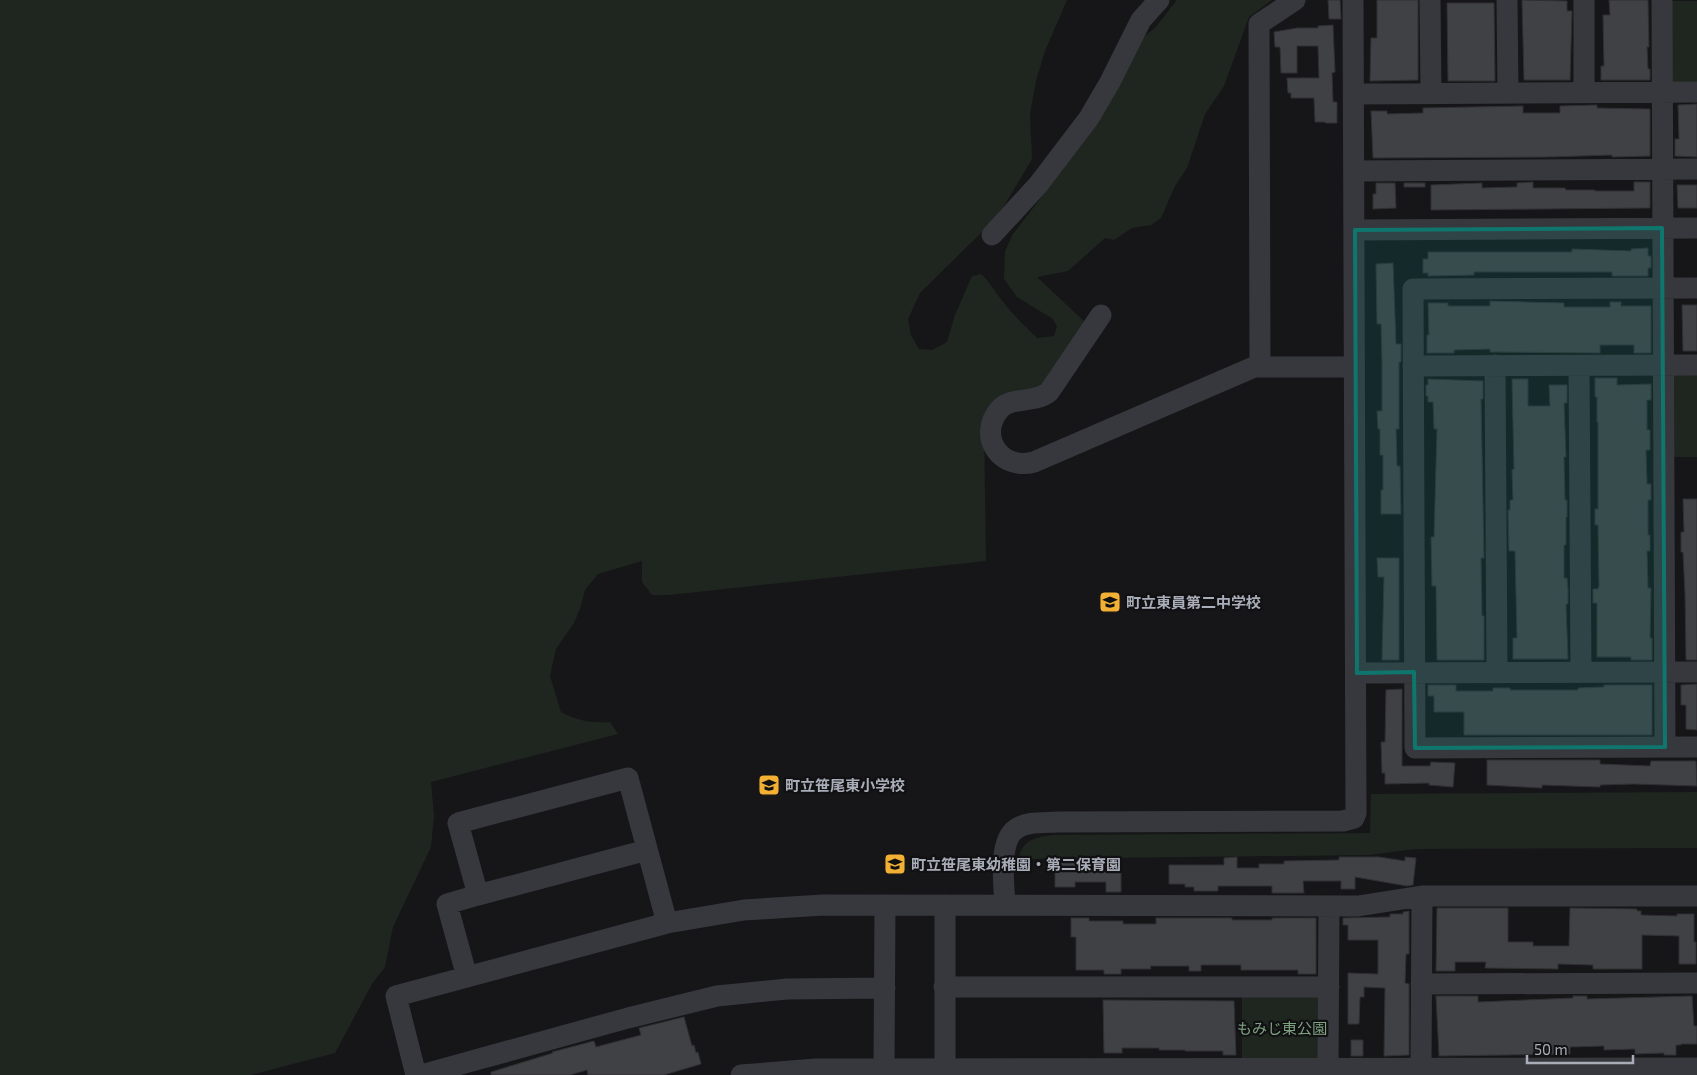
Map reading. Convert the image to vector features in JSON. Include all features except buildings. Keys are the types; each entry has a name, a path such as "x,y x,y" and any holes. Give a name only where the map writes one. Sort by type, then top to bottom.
{"street":[{"path":"992,235 1038,185 1089,118 1110,82 1141,20 1159,0"},
{"path":"1260,366 1259,24 1295,0"},
{"path":"1005,904 1005,849 1010,834 1022,826 1058,822 1343,821 1354,818 1357,804 1357,672 1354,367 1354,0"},
{"path":"1430,0 1431,93"},
{"path":"1507,0 1508,93"},
{"path":"1584,0 1584,92"},
{"path":"1662,0 1665,747"},
{"path":"1354,94 1697,92"},
{"path":"1354,171 1697,169"},
{"path":"1355,230 1697,228"},
{"path":"1697,288 1413,289 1415,748 1697,747"},
{"path":"1101,315 1049,392 1042,398 1010,403 999,409 993,420 990,434 996,450 1006,461 1025,465 1034,462 1254,367 1354,367"},
{"path":"1495,365 1498,671"},
{"path":"1413,366 1697,365"},
{"path":"1579,366 1581,672"},
{"path":"1357,672 1697,672"},
{"path":"478,895 458,823 628,778 667,923"},
{"path":"466,977 447,904 647,850"},
{"path":"416,1075 396,996 667,923 723,912 763,908 885,905 1329,906 1368,905 1422,896 1697,896"},
{"path":"1421,1069 1422,896"},
{"path":"884,1069 885,905"},
{"path":"945,905 945,1072"},
{"path":"1328,1069 1329,906"},
{"path":"1421,984 1697,983"},
{"path":"944,987 1329,987"},
{"path":"421,1075 717,996 787,989 885,988"},
{"path":"741,1075 816,1069 884,1069 945,1072 1421,1069 1545,1072 1697,1068"}],"highlighted area":[{"path":"1662,228 1665,747 1415,748 1414,672 1357,673 1355,230"}],"green space":[{"path":"0,0 1067,0 1045,51 1036,81 1030,114 1032,159 1004,206 984,230 920,293 908,319 911,335 919,349 932,350 947,342 955,315 972,276 981,274 1009,309 1037,338 1054,336 1057,327 1053,319 1017,297 1004,279 1005,251 1013,234 1040,199 1058,164 1138,41 1155,28 1177,0 1272,0 1249,17 1224,86 1205,114 1187,168 1175,186 1161,218 1151,225 1132,228 1114,240 1105,238 1068,271 1037,277 1086,323 1056,376 984,427 986,561 669,595 652,595 642,582 642,561 598,574 585,590 574,623 556,649 550,676 561,712 585,721 610,722 618,734 431,782 434,816 431,847 393,927 385,967 372,984 335,1053 251,1075 0,1075"},
{"path":"1669,1 1697,1 1697,85 1669,82"},
{"path":"1697,372 1697,457 1670,457 1672,374"},
{"path":"1697,792 1697,848 1415,849 1369,855 1019,859 1023,847 1031,840 1054,835 1370,833 1371,794"},
{"name":"もみじ東公園","path":"1242,994 1319,994 1320,1060 1242,1063"}],"place":[{"name":"町立東員第二中学校","path":"1110,602"},
{"name":"町立笹尾東小学校","path":"769,785"},
{"name":"町立笹尾東幼稚園・第二保育園","path":"895,864"}]}
